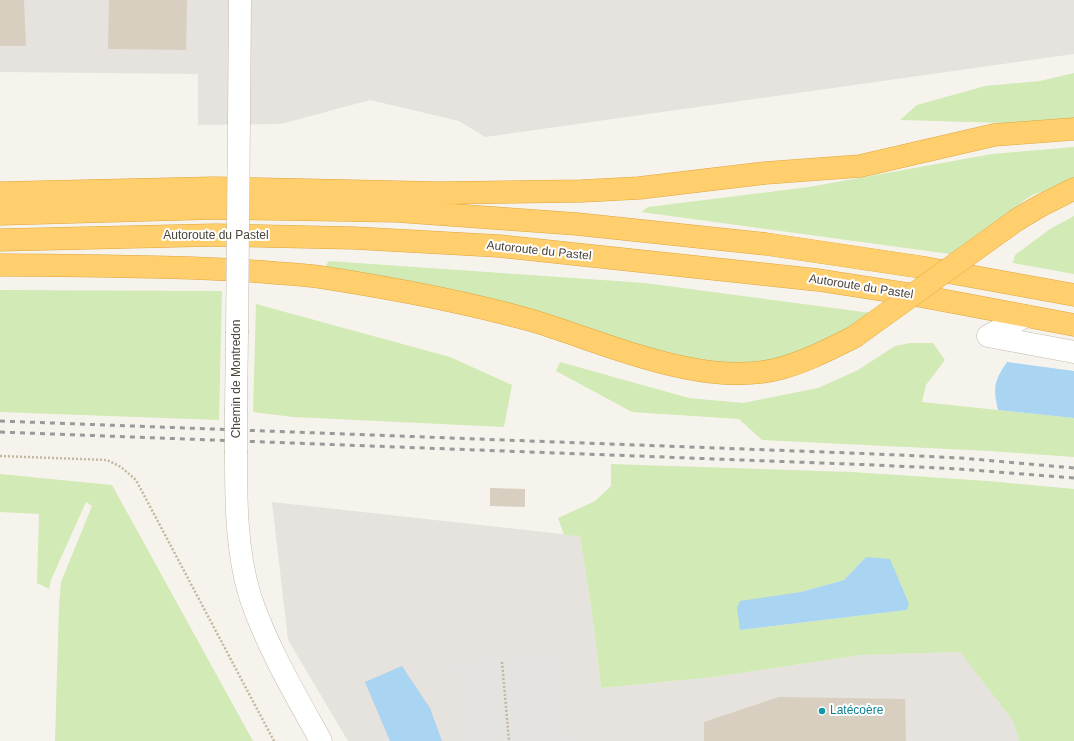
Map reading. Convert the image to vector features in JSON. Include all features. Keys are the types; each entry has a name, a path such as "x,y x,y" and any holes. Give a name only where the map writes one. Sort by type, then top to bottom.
{"highway":[{"path":"0,193 214,188 439,193 582,191 639,188 765,173 860,166 994,135 1074,129"},
{"path":"0,265 226,268 317,276 406,291 530,320 647,358 688,368 720,373 749,373 780,369 818,355 854,336 1018,219 1074,189"},
{"path":"0,214 225,208 397,211 569,223 766,244 920,267 1074,295"},
{"name":"Autoroute du Pastel","path":"0,240 216,235 354,238 499,246 818,280 915,295 1074,325"}],"street":[{"name":"Chemin de Montredon","path":"240,0 236,510 242,557 250,595 265,636 321,741"},
{"path":"1026,316 988,336 1074,352"}],"path":[{"path":"0,456 107,460 121,467 136,480 274,741"},
{"path":"502,662 509,741"}],"shaded area":[{"path":"0,0 1074,0 1074,54 485,137 459,121 370,100 281,124 198,125 198,74 0,72"},
{"path":"272,502 580,536 594,627 601,688 714,677 861,655 960,652 1013,721 1019,741 348,741 288,640"},
{"path":"566,647 575,741 456,741 447,659"}],"green space":[{"path":"1074,73 1074,125 900,120 917,105 985,86 1040,81"},
{"path":"1074,147 1074,182 1032,195 950,254 641,212 648,207 809,187 992,154"},
{"path":"1074,216 1074,274 1013,263 1015,255 1050,229"},
{"path":"329,261 645,283 871,313 851,328 804,354 761,363 725,365 679,357 328,268 326,265"},
{"path":"0,290 222,291 219,420 0,412"},
{"path":"256,304 450,357 512,385 504,427 293,417 253,412"},
{"path":"910,343 933,343 945,360 926,385 922,402 1074,418 1074,457 989,451 762,440 739,419 632,412 556,371 560,362 689,398 743,403 818,388 858,370 895,346"},
{"path":"611,464 852,472 988,481 1074,489 1074,741 1019,741 1013,721 960,652 861,655 714,677 601,688 594,627 580,536 564,535 558,518 595,501 611,486","holes":["866,557 909,604 907,610 741,630 801,592 844,580"]},
{"path":"0,474 112,485 253,741 55,741 61,582 92,506 86,502 51,580 49,589 37,583 39,514 0,512"}],"water":[{"path":"1007,362 1074,371 1074,418 998,410 995,395 996,384 999,374"},
{"path":"866,557 890,559 909,604 907,610 740,630 737,608 740,601 801,592 844,580"},
{"path":"402,666 430,708 442,741 390,741 365,682"}],"building":[{"path":"0,0 24,0 26,46 0,46"},
{"path":"109,0 187,0 186,50 108,49"},
{"path":"490,488 525,489 525,507 490,506"},
{"name":"Latécoère","path":"779,697 905,699 906,741 704,741 704,722"}],"railway":[{"path":"0,421 876,454 961,458 1074,468"},
{"path":"0,432 875,465 959,469 1074,478"}],"place":[{"name":"Latécoère","path":"822,711"}]}
